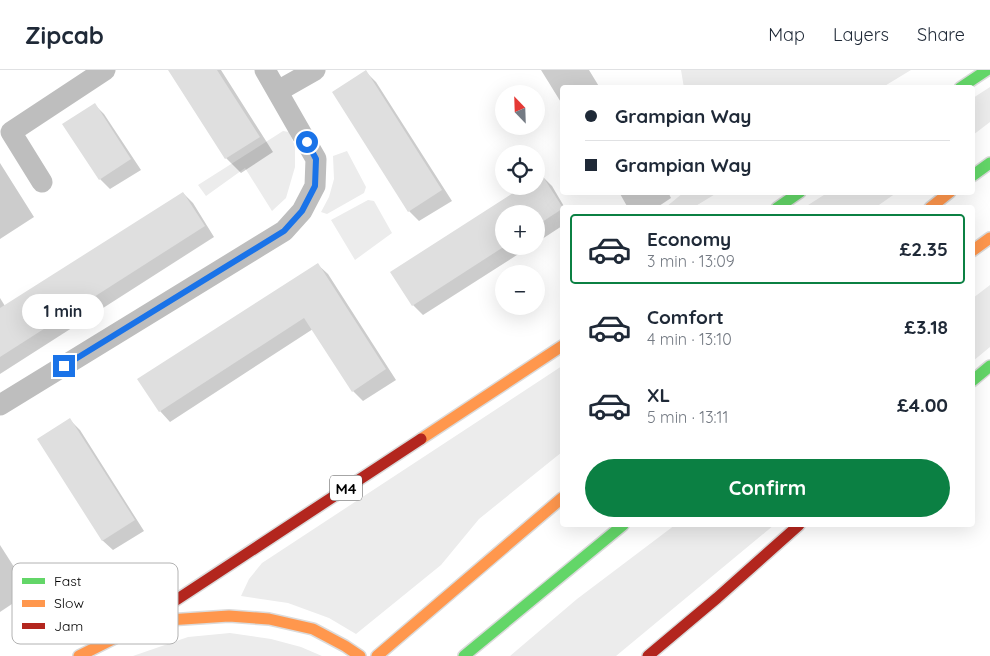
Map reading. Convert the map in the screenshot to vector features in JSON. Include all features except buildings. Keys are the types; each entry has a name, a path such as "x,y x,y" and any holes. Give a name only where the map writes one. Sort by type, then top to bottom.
{"highway":[{"path":"964,85 987,70"},
{"path":"975,174 990,163"},
{"path":"781,205 796,195"},
{"path":"934,205 946,195"},
{"path":"975,250 990,238"},
{"name":"M4","path":"178,599 560,347"},
{"path":"975,378 990,366"},
{"path":"377,656 560,500"},
{"path":"464,656 621,527"},
{"path":"648,656 797,527"},
{"path":"178,619 229,616 269,619 313,630 360,656"},
{"path":"79,656 103,644"}],"street":[{"path":"42,182 11,132 105,70"},
{"path":"0,405 284,231 302,211 315,186 316,159 265,70"},
{"path":"278,91 315,70"}],"shaded area":[{"path":"681,70 911,70 886,85 684,85"},
{"path":"990,87 990,122 975,133 975,97"},
{"path":"283,131 289,132 295,146 295,167 286,198 272,211 245,168 206,196 198,185"},
{"path":"347,151 366,187 364,193 327,214 321,212 329,197 334,179 333,156"},
{"path":"681,195 714,195 697,205 668,205"},
{"path":"823,195 893,195 879,205 808,205"},
{"path":"368,200 374,201 392,233 355,260 331,220"},
{"path":"990,285 990,347 975,359 975,296"},
{"path":"560,367 560,454 479,519 441,565 356,634 329,618 288,603 241,596 249,579 262,563"},
{"path":"672,527 772,527 616,656 510,656 577,599"},
{"path":"230,633 271,639 301,647 322,656 133,656 168,644 178,644 178,640 188,637"}],"traffic: fast":[{"path":"964,85 987,70"},
{"path":"975,174 990,163"},
{"path":"781,205 796,195"},
{"path":"975,378 990,366"},
{"path":"464,656 621,527"}],"traffic: slow":[{"path":"934,205 946,195"},
{"path":"975,249 990,238"},
{"path":"421,439 560,347"},
{"path":"377,656 560,500"},
{"path":"178,619 229,616 269,619 313,629 360,656"},
{"path":"79,656 103,644"}],"traffic: jam":[{"path":"178,599 421,439"},
{"path":"648,656 797,527"}],"route":[{"path":"64,366 284,231 302,211 315,186 316,159 307,142"}]}
